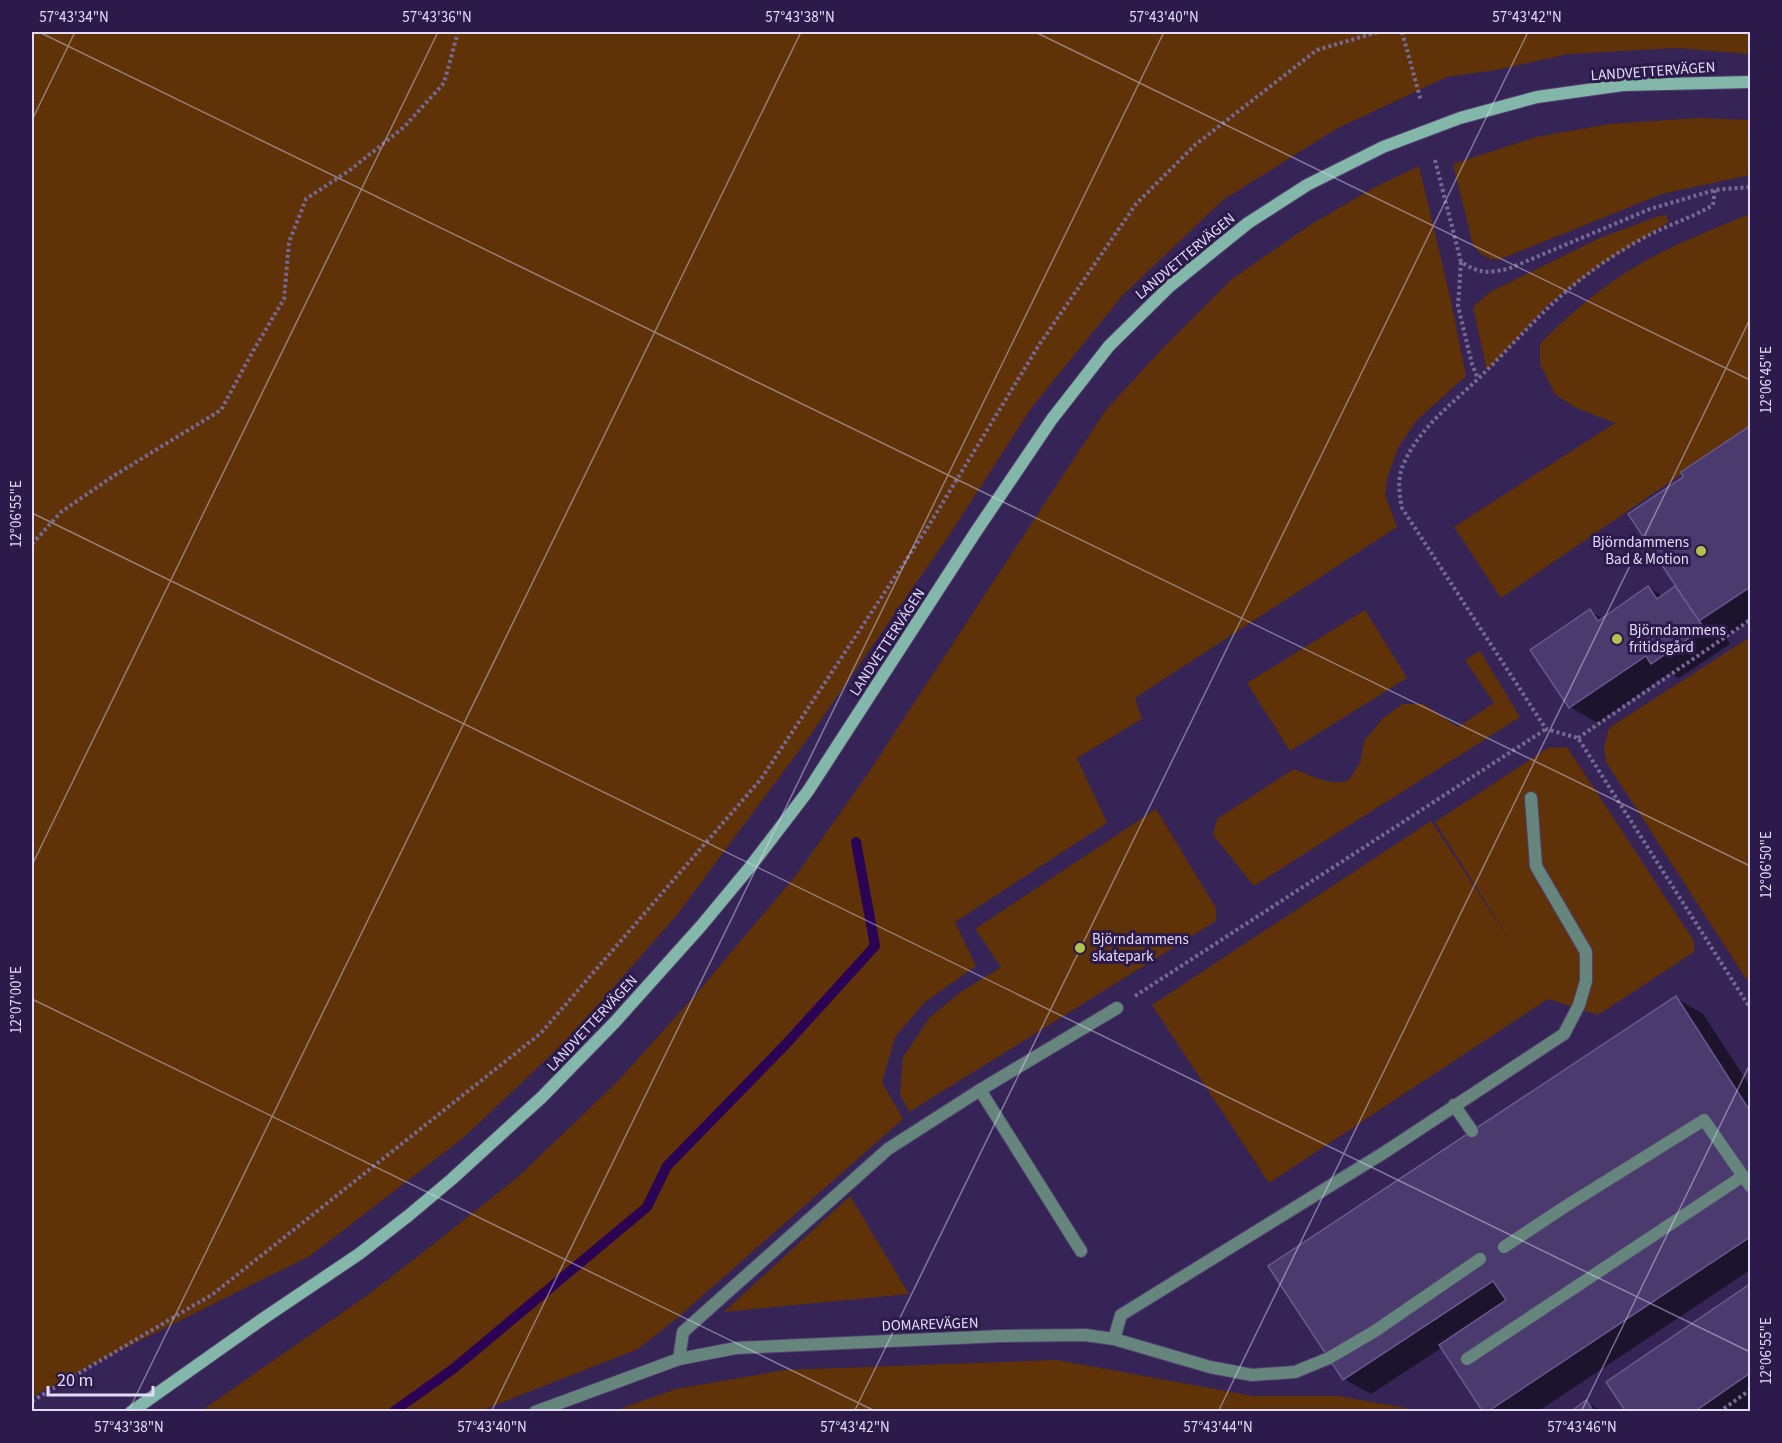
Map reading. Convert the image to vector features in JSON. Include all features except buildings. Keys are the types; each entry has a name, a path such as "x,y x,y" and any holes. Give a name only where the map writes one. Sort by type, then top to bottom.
{"street":[{"name":"LANDVETTERVÄGEN","path":"131,1410 359,1254 408,1216 542,1097 615,1022 715,909 808,791 975,533 1052,419 1109,346 1178,279 1248,223 1307,185 1383,147 1460,118 1537,97 1623,85 1750,82"},
{"path":"1114,1339 1121,1315 1385,1152 1564,1034 1579,1005 1586,981 1586,952 1536,866 1531,798"},
{"path":"679,1359 683,1332 888,1149 980,1090 1117,1008"},
{"path":"980,1090 1081,1251"},
{"path":"1454,1105 1472,1131"},
{"path":"1467,1359 1747,1181 1704,1120 1566,1206 1504,1248"},
{"name":"DOMAREVÄGEN","path":"535,1412 679,1359 736,1348 1084,1335 1114,1339 1210,1368 1252,1375 1295,1372 1329,1358 1375,1331 1480,1259"}],"path":[{"path":"32,544 61,512 115,475 222,410 253,351 284,300 289,242 306,199 350,170 404,127 420,110 444,83 458,32"},
{"path":"32,1401 213,1294 541,1033 761,779 926,530 1039,345 1136,204 1195,145 1317,50 1378,32"},
{"path":"1402,32 1421,101"},
{"path":"1436,160 1461,262 1458,306 1472,364 1478,379"},
{"path":"1461,262 1473,270 1487,273 1508,269 1650,209 1714,190 1750,187"},
{"path":"1714,190 1713,205 1692,217 1650,234 1589,273 1539,316 1478,379 1442,411 1418,439 1403,464 1398,485 1402,508 1546,729 1578,738 1750,1008"},
{"path":"1578,738 1750,620"},
{"path":"1117,1008 1546,729"},
{"path":"1719,1412 1750,1390"}],"shaded area":[{"path":"32,32 1750,32 1750,54 1677,48 1568,54 1496,70 1447,77 1336,129 1223,200 1123,295 1032,407 948,537 809,737 677,915 568,1039 463,1138 310,1256 32,1397"},
{"path":"1697,118 1750,120 1750,175 1662,194 1498,260 1483,256 1473,245 1453,164 1536,137 1610,124"},
{"path":"1419,166 1466,376 1416,421 1398,448 1387,479 1385,495 1397,527 1135,698 1142,719 1077,758 1107,823 955,922 976,966 925,1002 895,1037 882,1082 903,1119 677,1318 638,1349 480,1411 201,1411 369,1294 440,1239 519,1176 617,1082 697,993 797,874 869,772 1105,411 1161,350 1232,279 1310,225 1375,187"},
{"path":"1750,214 1750,427 1501,598 1454,527 1615,423 1574,407 1555,394 1540,364 1540,344 1580,306 1625,273 1671,248"},
{"path":"1666,215 1669,222 1602,264 1549,304 1487,371 1473,307 1490,292 1600,238"},
{"path":"1365,610 1407,678 1290,751 1247,683"},
{"path":"1750,637 1750,985 1606,762 1604,747 1609,728"},
{"path":"1480,651 1520,717 1254,886 1213,835 1217,819 1294,769 1327,781 1348,781 1360,763 1364,741 1383,718 1403,704 1423,704 1458,727 1494,703 1465,660"},
{"path":"1567,747 1694,941 1694,952 1598,1015 1548,999 1269,1183 1152,1005 1431,821 1516,950 1435,822 1548,748"},
{"name":"Björndammens skatepark","path":"1156,809 1216,908 1216,921 909,1112 900,1094 903,1057 930,1017 961,992 1001,967 975,929"},
{"path":"850,1196 909,1294 724,1312"},
{"path":"1057,1360 1253,1396 1338,1396 1423,1411 614,1411 676,1389 785,1370"}],"waterway":[{"path":"393,1412 453,1369 647,1207 667,1166 786,1044 875,946 856,842"}],"place":[{"name":"Björndammens Bad & Motion","path":"1701,551"},
{"name":"Björndammens fritidsgård","path":"1617,639"},
{"name":"Björndammens skatepark","path":"1080,948"}]}
